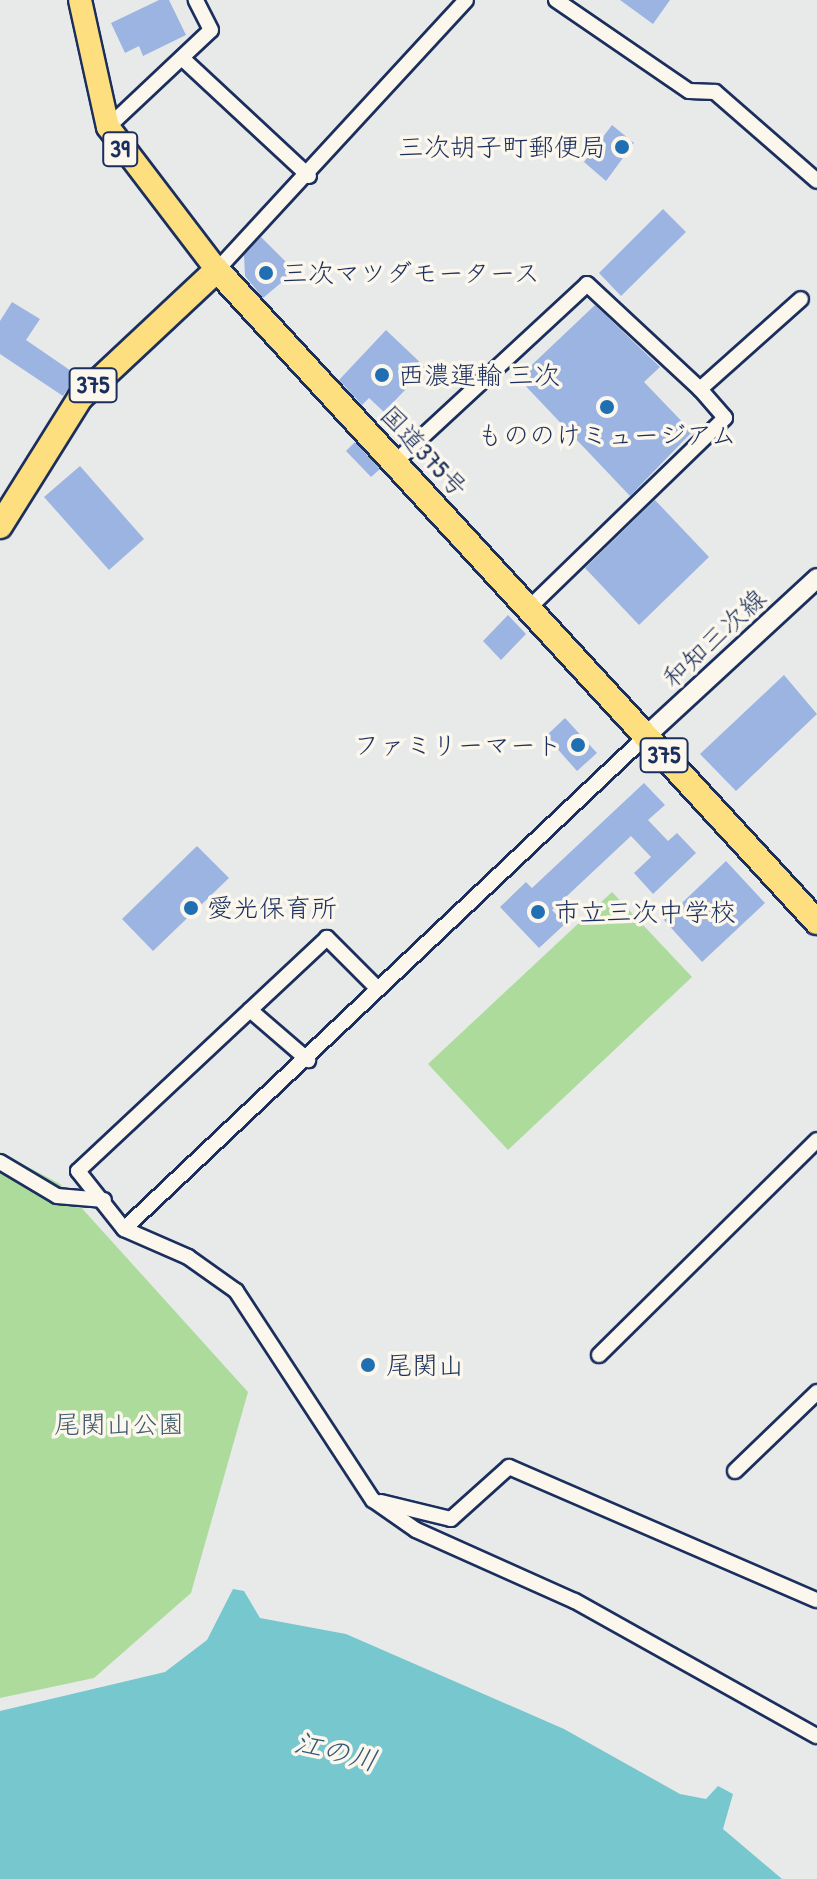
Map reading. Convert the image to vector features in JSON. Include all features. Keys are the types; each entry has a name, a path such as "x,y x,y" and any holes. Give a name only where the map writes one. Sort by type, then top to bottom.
{"highway":[{"name":"国道375号","path":"217,270 394,463 532,605 646,736 817,922"},
{"name":"375","path":"0,526 80,398 217,270"}],"main road":[{"name":"39","path":"80,0 108,127 217,270"},
{"name":"和知三次線","path":"646,736 817,578"}],"street":[{"path":"108,127 211,30 196,0"},
{"path":"217,270 309,176 466,0"},
{"path":"556,0 689,91 715,92 817,181"},
{"path":"183,59 309,176"},
{"path":"394,463 587,284 700,389 725,418 532,605"},
{"path":"700,389 801,299"},
{"path":"124,1229 308,1060 377,988 646,736"},
{"path":"377,988 327,938 78,1171 124,1229 188,1257 236,1291 373,1500 416,1530 575,1601 817,1736"},
{"path":"250,1010 308,1060"},
{"path":"599,1355 817,1140"},
{"path":"0,1162 57,1196 104,1200"},
{"path":"735,1471 817,1392"},
{"path":"373,1500 451,1519 509,1467 817,1600"}],"green space":[{"path":"612,892 692,977 508,1150 428,1064"},
{"name":"尾関山公園","path":"0,1152 60,1184 248,1392 191,1593 94,1678 0,1698"}],"water":[{"name":"江の川","path":"233,1589 244,1591 260,1618 346,1634 564,1729 680,1794 706,1799 718,1786 733,1794 723,1829 782,1879 0,1879 0,1711 165,1672 207,1640"}],"building":[{"path":"159,0 169,0 186,35 143,56 139,46 125,53 111,23"},
{"path":"620,0 670,0 653,24"},
{"path":"612,125 634,143 606,181 584,162"},
{"path":"663,209 686,232 621,296 599,273"},
{"path":"261,237 295,271 263,298 245,276 244,255"},
{"path":"12,302 40,319 26,340 77,375 63,396 0,354 0,321"},
{"name":"もののけミュージアム","path":"595,305 660,367 644,382 692,432 630,496 518,378"},
{"name":"西濃運輸 三次","path":"386,330 426,368 384,412 369,398 362,405 339,380"},
{"path":"355,442 380,469 371,477 346,451"},
{"path":"80,466 144,539 109,570 44,497"},
{"path":"655,500 709,557 639,625 585,568"},
{"path":"508,615 526,634 501,660 483,641"},
{"path":"784,675 817,714 736,791 700,754"},
{"path":"565,718 597,753 577,771 546,736"},
{"path":"644,783 665,805 648,820 668,841 677,833 696,853 653,894 634,873 651,857 631,836 552,910 565,924 539,948 500,907 526,882 532,888"},
{"path":"197,846 229,878 153,951 122,919"},
{"path":"726,861 765,903 702,962 664,920"}],"place":[{"name":"三次胡子町郵便局","path":"622,147"},
{"name":"三次マツダモータース","path":"266,273"},
{"name":"西濃運輸 三次","path":"382,375"},
{"name":"もののけミュージアム","path":"607,407"},
{"name":"ファミリーマート","path":"578,745"},
{"name":"愛光保育所","path":"191,908"},
{"name":"市立三次中学校","path":"538,912"},
{"name":"尾関山","path":"368,1365"}]}
